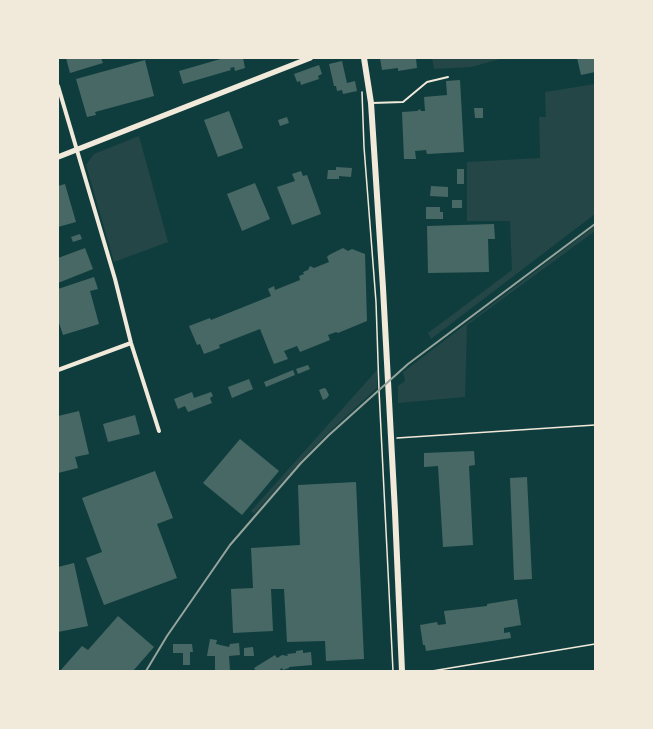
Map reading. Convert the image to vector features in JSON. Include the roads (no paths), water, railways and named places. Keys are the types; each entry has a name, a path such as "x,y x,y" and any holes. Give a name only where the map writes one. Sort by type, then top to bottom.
{"main road":[{"path":"364,58 371,103 391,438 402,671"}],"street":[{"path":"58,157 310,58"},
{"path":"58,86 159,431"},
{"path":"58,370 132,343"}],"lane":[{"path":"371,103 403,102 427,82 448,77"}],"railway":[{"path":"146,671 167,636 230,545 301,463 329,435 408,364 595,224"}]}
